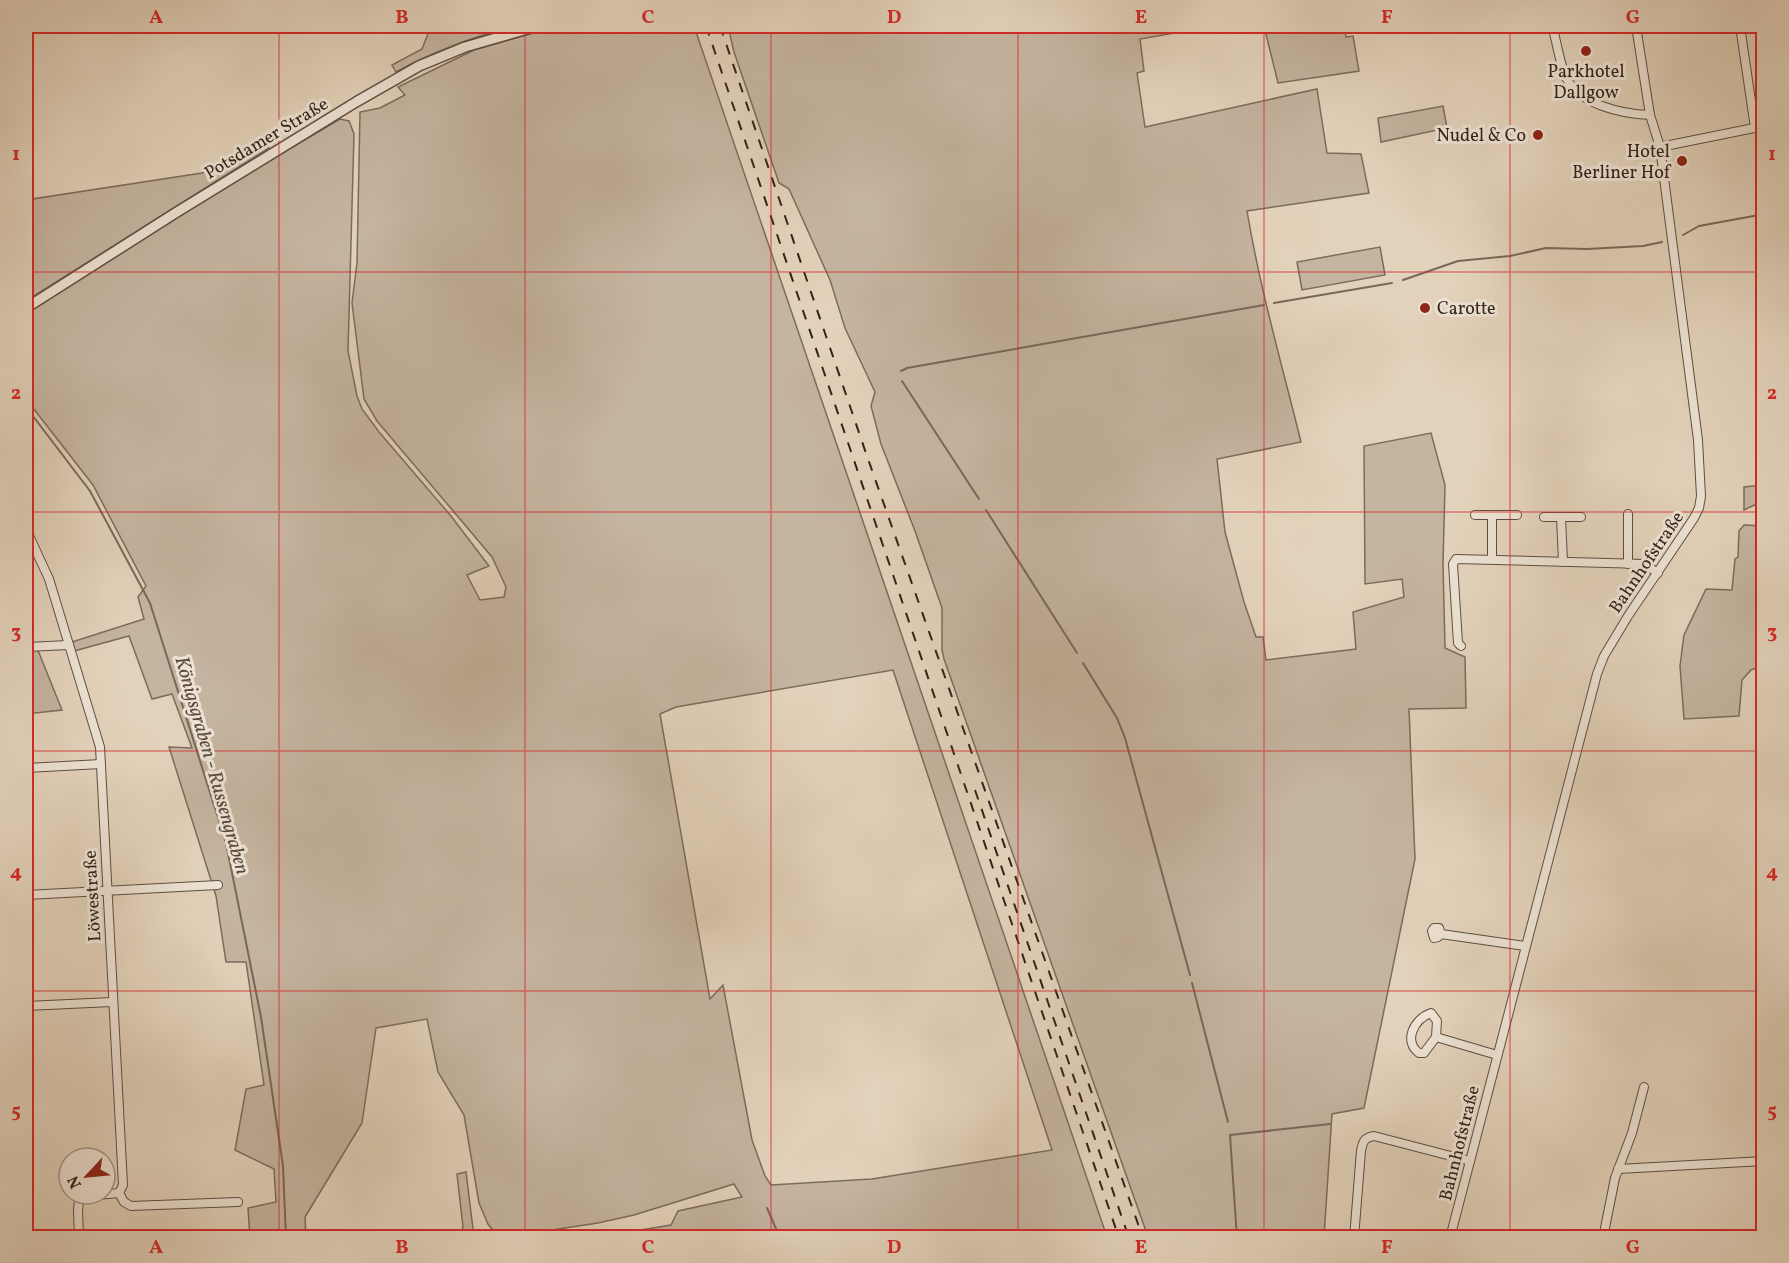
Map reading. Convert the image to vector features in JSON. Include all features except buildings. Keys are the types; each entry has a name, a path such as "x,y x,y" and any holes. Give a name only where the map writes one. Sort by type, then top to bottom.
{"street":[{"name":"Potsdamer Straße","path":"26,308 346,108 419,66 465,46 538,26"},
{"path":"1552,26 1566,76 1580,95 1626,114 1650,115"},
{"name":"Bahnhofstraße","path":"1450,1238 1597,674 1604,656 1628,616 1697,513 1701,502 1698,440 1660,147 1650,115 1636,26"},
{"path":"1660,147 1760,127 1740,26"},
{"path":"1628,514 1628,564"},
{"path":"1474,515 1517,515"},
{"path":"1492,516 1492,559"},
{"path":"1544,517 1581,517"},
{"path":"1561,518 1563,562"},
{"name":"Löwestraße","path":"26,529 49,579 100,747 123,1185 119,1193"},
{"path":"1461,646 1458,643 1453,561 1460,558 1644,564 1658,573"},
{"path":"26,647 69,645"},
{"path":"26,768 101,764"},
{"path":"26,895 218,885"},
{"path":"1441,934 1525,946"},
{"path":"26,1006 112,1002"},
{"path":"1431,1013 1437,1021 1436,1037 1428,1050 1419,1053 1412,1045 1411,1037 1416,1022 1431,1013"},
{"path":"1436,1037 1497,1055"},
{"path":"1603,1238 1618,1169 1632,1133 1644,1087"},
{"path":"1354,1238 1361,1151 1366,1138 1374,1136 1470,1161"},
{"path":"1618,1169 1764,1161"},
{"path":"79,1238 79,1200 86,1196 119,1193 124,1202 131,1206 238,1202"}],"shaded area":[{"path":"431,26 513,26 453,46 396,72 392,65 422,49"},
{"path":"558,26 694,26 1107,1237 598,1237 671,1225 678,1211 742,1197 734,1184 634,1215 598,1223 512,1236 495,1233 488,1224 479,1203 464,1115 438,1072 427,1019 376,1028 362,1123 305,1217 306,1237 250,1237 248,1208 276,1202 274,1169 235,1150 246,1089 264,1085 246,962 226,962 216,896 169,747 192,748 172,694 152,699 129,636 74,651 72,642 144,619 138,597 146,586 93,485 26,399 26,313 208,197 340,119 349,121 354,134 348,351 357,396 362,409 379,432 451,516 489,566 467,575 480,600 504,597 506,587 492,557 377,421 364,399 352,303 357,263 360,112 380,108 405,95 398,87 474,50","holes":["893,670 1052,1150 872,1179 771,1185 765,1176 752,1140 723,985 710,999 660,714 676,707"]},
{"path":"728,26 1214,26 1140,39 1144,71 1137,73 1145,127 1317,89 1327,153 1361,154 1369,193 1247,211 1265,298 1301,442 1217,459 1225,532 1256,637 1263,637 1266,660 1356,649 1353,612 1404,597 1402,579 1365,584 1364,446 1431,433 1445,485 1443,564 1445,648 1465,657 1466,708 1409,709 1415,859 1364,1108 1332,1114 1324,1237 1148,1237 944,659 942,608 881,444 871,406 875,392 845,328 830,280 789,189 779,183 734,52"},
{"path":"1264,26 1344,26 1346,37 1353,36 1359,71 1278,83"},
{"path":"1443,106 1447,128 1381,142 1378,118"},
{"path":"265,140 269,148 26,301 26,200 202,173"},
{"path":"1380,247 1385,275 1302,290 1297,262"},
{"path":"1763,485 1763,501 1744,510 1744,487"},
{"path":"1744,525 1763,526 1763,666 1751,670 1742,680 1739,716 1684,719 1680,666 1684,635 1706,589 1732,590 1735,559 1738,557 1739,531"},
{"path":"26,648 37,648 62,710 26,714"},
{"path":"466,1172 474,1237 460,1237 463,1227 457,1174"}],"waterway":[{"path":"1683,235 1699,226 1759,215 1761,213 1757,189"},
{"path":"1403,280 1458,261 1510,256 1546,248 1587,249 1643,246 1662,242"},
{"path":"1274,303 1392,283"},
{"path":"901,371 907,368 1264,305"},
{"path":"902,381 979,499"},
{"name":"Königsgraben - Russengraben","path":"26,407 90,491 150,603 226,843 261,1017 283,1166 286,1238"},
{"path":"986,510 1077,653"},
{"path":"1083,663 1117,718 1125,738 1190,975"},
{"path":"1192,983 1228,1122"},
{"path":"1237,1238 1230,1135 1330,1124"},
{"path":"767,1208 780,1238"}],"railway":[{"path":"706,26 1119,1238"},
{"path":"720,26 868,459 1143,1238"},
{"path":"975,790 1129,1238"}],"place":[{"name":"Parkhotel Dallgow","path":"1586,51"},
{"name":"Nudel & Co","path":"1538,135"},
{"name":"Hotel Berliner Hof","path":"1682,161"},
{"name":"Carotte","path":"1425,308"}]}
